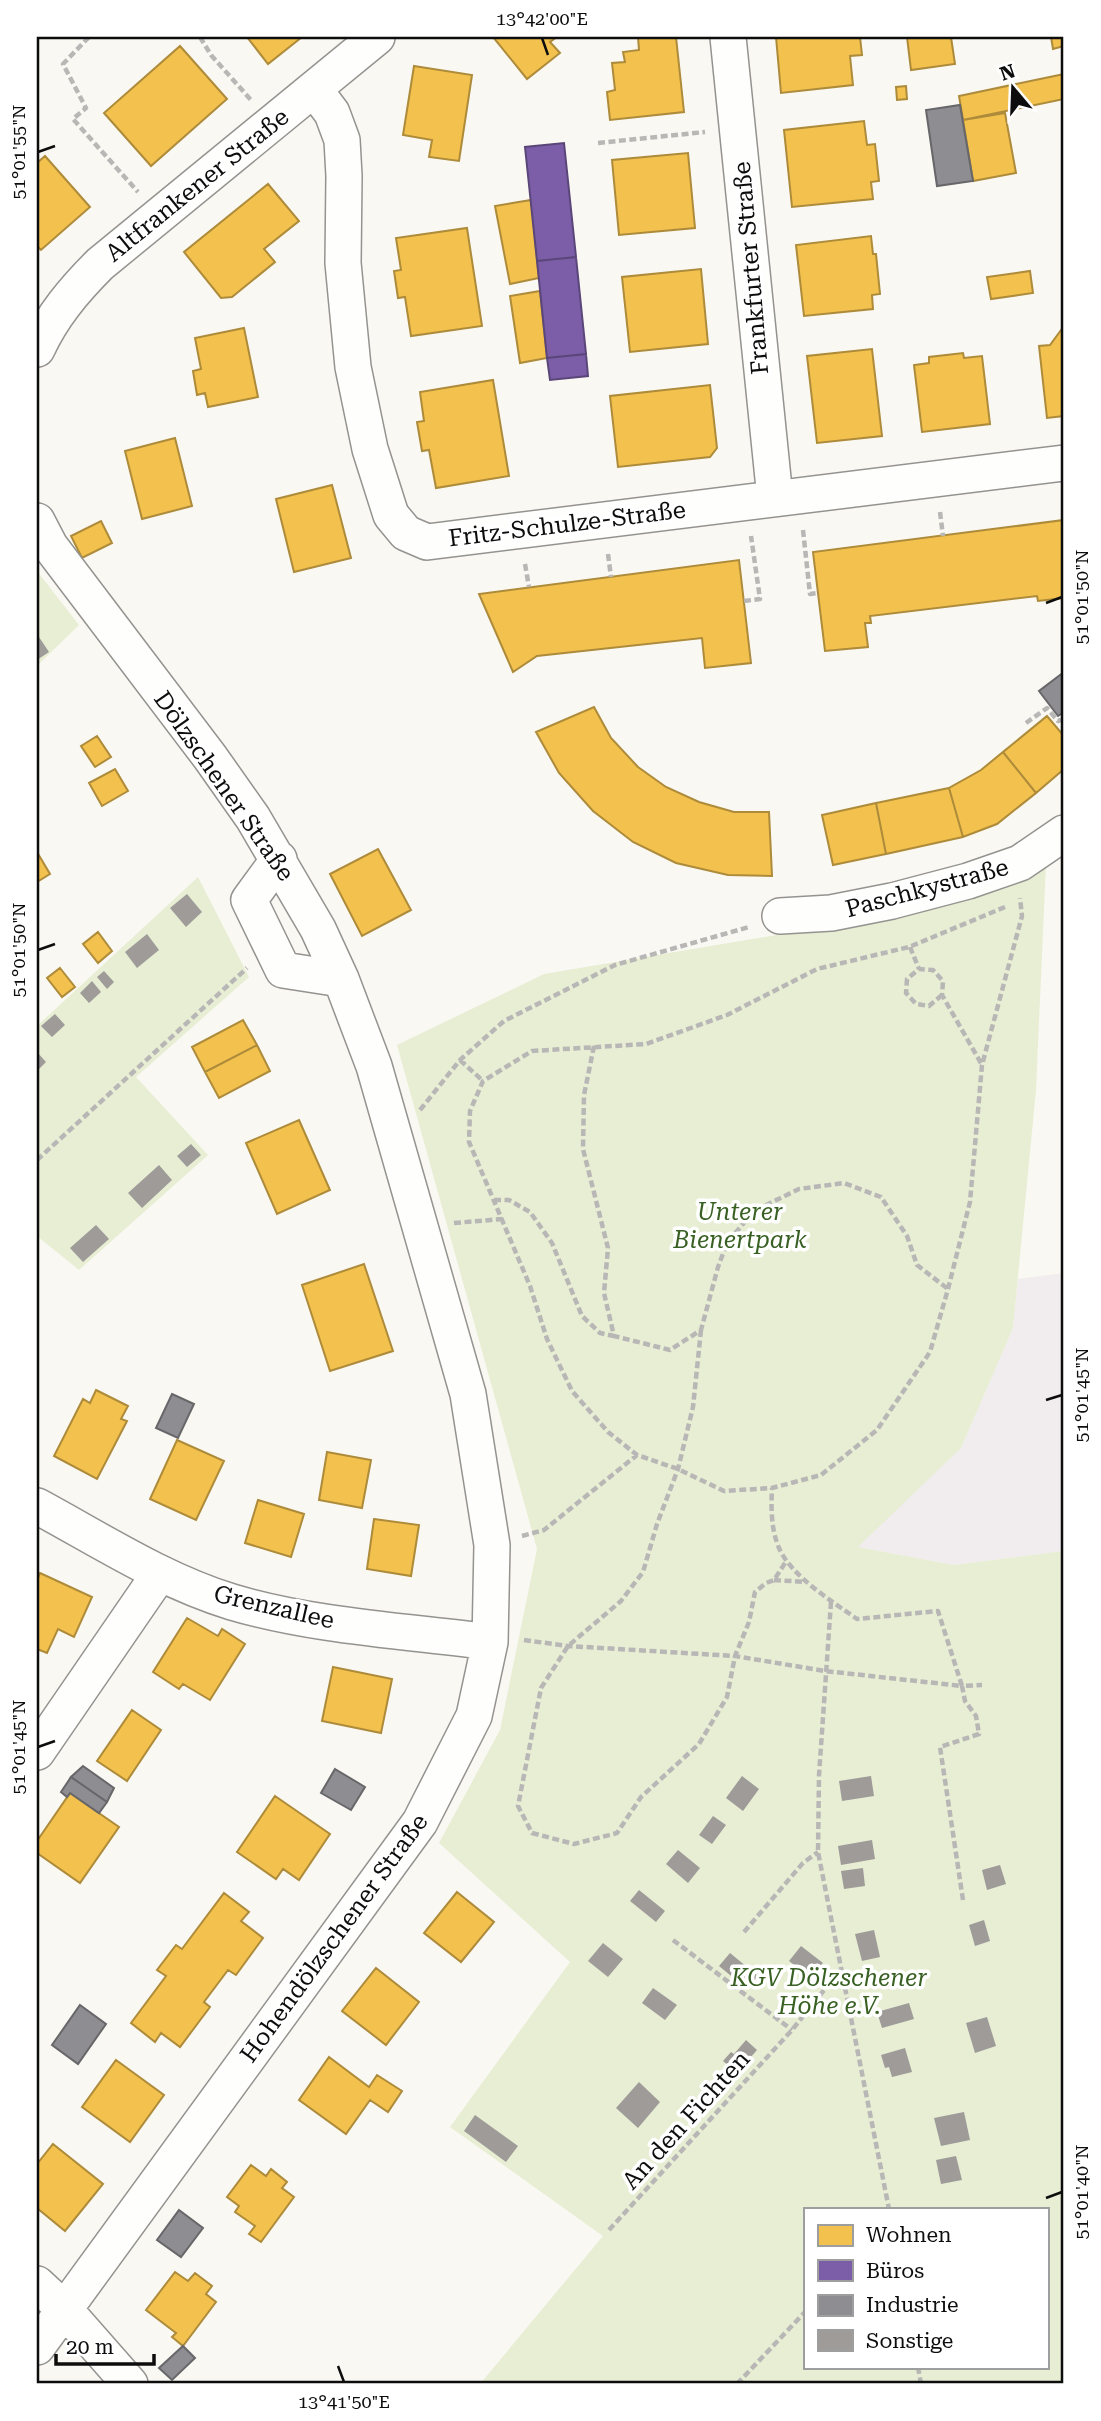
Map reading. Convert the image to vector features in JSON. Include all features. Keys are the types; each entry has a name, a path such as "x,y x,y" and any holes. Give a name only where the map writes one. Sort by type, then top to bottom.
{"street":[{"name":"Altfrankener Straße","path":"37,349 45,330 71,292 100,264 377,37"},
{"name":"Frankfurter Straße","path":"728,37 788,509"},
{"name":"Fritz-Schulze-Straße","path":"314,89 332,113 342,140 343,263 353,367 369,449 391,515 406,533 428,542 788,509 1064,463"},
{"name":"Dölzschener Straße","path":"37,521 50,546 210,757 279,859 318,929 341,979 374,1066 468,1394"},
{"name":"Paschkystraße","path":"780,916 831,913 892,901 968,881 1020,863 1064,833"},
{"path":"279,859 249,900 283,970 341,979"},
{"name":"Hohendölzschener Straße","path":"37,2347 420,1822 474,1716 490,1642 492,1545 468,1394"},
{"name":"Grenzallee","path":"37,1506 160,1573 232,1602 310,1619 490,1642"},
{"path":"37,1752 160,1573"},
{"path":"37,2284 65,2311 130,2384"}],"path":[{"path":"89,37 63,65 86,108 73,118 159,216"},
{"path":"200,37 211,55 273,124"},
{"path":"598,143 738,128"},
{"path":"938,502 943,536"},
{"path":"788,509 810,594 818,593"},
{"path":"744,601 760,599 750,525"},
{"path":"606,543 611,577"},
{"path":"523,554 529,587"},
{"path":"1026,723 1047,708 1058,721 1064,719"},
{"path":"1018,900 1022,916 982,1065 970,1202 948,1289 930,1352 877,1430 821,1475 772,1488 724,1491 678,1469 637,1455 608,1432 572,1391 547,1339 530,1286 469,1142 470,1111 483,1081 532,1051 646,1044 727,1015 817,969 909,947 1018,900 1022,893"},
{"path":"396,1140 460,1060 504,1021 615,965 747,928"},
{"path":"909,947 919,969"},
{"path":"37,1160 246,968 272,948"},
{"path":"942,995 929,1006 916,1004 906,993 907,979 919,969 933,970 943,981 942,995 982,1065"},
{"path":"594,1046 584,1095 583,1149 608,1248 604,1293 614,1336"},
{"path":"460,1060 483,1081"},
{"path":"807,1582 774,1580 754,1592 749,1622 735,1656 727,1697 699,1744 641,1797 617,1833 574,1844 532,1833 518,1806 541,1688 568,1646 621,1601 643,1572 657,1524 678,1469 693,1407 701,1330 727,1243 754,1211 799,1189 844,1183 881,1197 907,1236 917,1265 948,1289"},
{"path":"494,1200 509,1199 530,1212 552,1243 582,1316 600,1333 670,1350 701,1330"},
{"path":"420,1225 502,1219"},
{"path":"492,1545 544,1530 637,1455"},
{"path":"772,1488 771,1515 780,1549 807,1582 831,1601 857,1619 938,1611 965,1701 976,1716 979,1734 940,1747 964,1900"},
{"path":"774,1580 787,1560"},
{"path":"831,1601 819,1775 818,1852 889,2208"},
{"path":"490,1642 533,1639 568,1646 735,1656 825,1671 962,1686 982,1685"},
{"path":"744,1932 803,1863 818,1852"},
{"path":"673,1940 792,2030"},
{"name":"An den Fichten","path":"609,2230 792,2030 842,1968"},
{"path":"737,2384 804,2313"}],"shaded area":[{"path":"1064,1273 1064,1551 954,1565 857,1547 961,1448 1013,1328 1018,1279"}],"green space":[{"path":"37,571 79,625 37,666"},
{"name":"Unterer Bienertpark","path":"1046,864 1036,1090 1013,1328 961,1448 858,1547 954,1565 1064,1551 1064,2384 480,2384 603,2236 450,2127 570,1962 439,1843 500,1730 537,1549 397,1045 544,974 812,929"},
{"path":"198,877 249,977 136,1077 208,1155 79,1270 37,1236 37,1026"}],"building: Wohnen":[{"path":"247,37 302,37 268,64"},
{"path":"493,37 557,37 550,42 560,53 527,79"},
{"path":"638,37 676,37 684,112 610,120 607,92 615,90 612,63 625,62 623,52 639,50"},
{"path":"776,37 860,37 862,55 850,56 853,85 781,93"},
{"path":"907,37 951,37 955,64 911,70"},
{"path":"1051,37 1064,37 1064,46 1053,49"},
{"path":"180,46 227,99 151,166 104,113"},
{"path":"414,66 472,75 459,161 429,157 432,140 403,135"},
{"path":"1064,74 1064,99 963,120 959,96"},
{"path":"906,86 907,99 897,100 896,87"},
{"path":"1005,113 1016,173 973,181 963,120"},
{"path":"864,121 867,145 875,144 879,181 871,182 873,199 792,207 784,130"},
{"path":"688,153 695,228 619,235 612,160"},
{"path":"45,156 90,207 41,250 37,246 37,163"},
{"path":"268,184 299,221 264,249 275,262 232,297 221,298 184,252"},
{"path":"531,200 539,278 510,284 495,206"},
{"path":"467,228 482,326 411,336 405,297 398,298 394,271 401,270 396,238"},
{"path":"871,236 873,254 876,254 880,294 872,295 873,309 804,316 796,245"},
{"path":"701,269 708,344 630,352 622,277"},
{"path":"1030,271 1033,293 991,299 987,277"},
{"path":"540,291 547,358 520,363 510,296"},
{"path":"1064,326 1064,416 1047,418 1039,346 1050,345"},
{"path":"244,328 258,397 208,407 205,393 197,395 193,371 201,369 195,338"},
{"path":"872,349 882,436 817,443 807,356"},
{"path":"963,353 964,358 982,356 990,424 922,432 914,365 929,363 929,357"},
{"path":"493,380 509,476 436,488 429,450 422,451 417,422 424,421 420,392"},
{"path":"710,385 717,448 710,457 618,467 610,396"},
{"path":"175,438 192,506 142,519 125,451"},
{"path":"332,485 351,558 294,572 276,499"},
{"path":"1064,520 1064,598 1038,601 1037,596 870,616 871,623 865,623 868,647 825,651 813,552"},
{"path":"101,521 112,543 82,558 71,536"},
{"path":"739,560 751,663 705,668 702,638 537,656 513,672 479,594"},
{"path":"594,707 611,738 638,767 666,787 699,802 734,812 769,812 772,876 728,875 676,863 633,842 593,811 559,773 536,732"},
{"path":"1047,716 1064,736 1064,769 1036,793 1003,752"},
{"path":"97,736 111,757 95,767 81,746"},
{"path":"1003,752 1036,793 997,824 963,837 949,788 981,770"},
{"path":"115,769 128,791 102,806 89,783"},
{"path":"949,788 963,837 886,854 876,803"},
{"path":"876,803 886,854 833,865 822,815"},
{"path":"378,849 411,910 362,936 330,874"},
{"path":"37,852 50,874 37,882"},
{"path":"98,932 112,951 98,963 83,944"},
{"path":"60,968 75,987 62,997 47,978"},
{"path":"243,1020 257,1045 205,1072 192,1047"},
{"path":"257,1045 270,1071 219,1098 205,1072"},
{"path":"299,1120 330,1190 277,1214 246,1143"},
{"path":"364,1264 393,1351 330,1371 302,1285"},
{"path":"96,1390 128,1406 121,1419 127,1421 97,1479 54,1456 83,1399 90,1403"},
{"path":"177,1440 224,1461 196,1520 150,1499"},
{"path":"327,1452 371,1460 362,1508 319,1500"},
{"path":"258,1500 304,1514 291,1557 245,1543"},
{"path":"374,1519 419,1525 411,1576 367,1569"},
{"path":"40,1573 92,1597 74,1637 58,1629 47,1653 37,1649 37,1580"},
{"path":"187,1618 218,1636 222,1629 245,1644 210,1700 183,1684 179,1689 153,1672"},
{"path":"333,1667 392,1679 381,1733 322,1721"},
{"path":"132,1710 161,1730 127,1781 97,1761"},
{"path":"70,1793 119,1827 80,1883 37,1853 37,1841"},
{"path":"275,1796 330,1834 299,1880 283,1869 276,1879 237,1852"},
{"path":"457,1892 494,1922 461,1962 424,1933"},
{"path":"224,1893 249,1912 241,1921 263,1938 236,1975 228,1970 204,2002 210,2007 180,2047 161,2033 155,2042 131,2023 166,1976 157,1970 176,1945 182,1949"},
{"path":"376,1968 419,2002 386,2045 342,2011"},
{"path":"329,2057 369,2087 377,2075 402,2091 388,2112 370,2100 346,2134 299,2100"},
{"path":"116,2060 164,2095 130,2142 82,2107"},
{"path":"53,2144 103,2184 65,2231 37,2208 37,2164"},
{"path":"251,2165 266,2176 271,2169 287,2182 282,2188 294,2197 261,2242 249,2234 255,2226 235,2212 239,2206 227,2197"},
{"path":"175,2272 188,2281 195,2273 212,2286 206,2294 216,2302 183,2346 172,2337 176,2333 146,2310"}],"building: Büros":[{"path":"564,143 576,257 537,261 525,147"},
{"path":"576,257 586,354 547,358 537,261"},
{"path":"586,354 588,376 550,380 547,358"}],"building: Industrie":[{"path":"960,105 973,181 937,186 926,110"},
{"path":"1064,672 1064,712 1058,716 1039,691"},
{"path":"172,1394 194,1404 178,1438 156,1428"},
{"path":"83,1766 114,1788 107,1802 71,1777"},
{"path":"335,1769 365,1787 351,1810 321,1793"},
{"path":"71,1777 107,1802 99,1813 70,1793 67,1797 61,1792"},
{"path":"80,2005 106,2024 78,2064 52,2045"},
{"path":"179,2210 203,2228 181,2257 157,2240"},
{"path":"183,2346 195,2358 172,2380 159,2368"}],"building: Sonstige":[{"path":"37,634 49,652 37,660"},
{"path":"187,894 202,912 186,927 170,908"},
{"path":"147,934 159,950 137,968 125,952"},
{"path":"104,971 114,982 107,989 97,977"},
{"path":"92,981 101,992 89,1003 80,993"},
{"path":"55,1014 65,1025 52,1037 41,1026"},
{"path":"37,1052 46,1062 37,1071"},
{"path":"191,1144 201,1155 187,1167 177,1156"},
{"path":"159,1165 172,1180 142,1208 128,1193"},
{"path":"96,1225 109,1239 83,1262 70,1248"},
{"path":"742,1776 759,1789 743,1811 726,1798"},
{"path":"871,1776 874,1796 842,1801 839,1781"},
{"path":"713,1816 726,1825 712,1844 699,1835"},
{"path":"872,1840 875,1859 841,1865 838,1846"},
{"path":"678,1850 700,1868 688,1883 666,1864"},
{"path":"1000,1865 1006,1884 987,1890 982,1870"},
{"path":"863,1868 865,1886 844,1889 841,1871"},
{"path":"639,1890 665,1911 656,1922 630,1901"},
{"path":"984,1920 990,1941 975,1946 969,1925"},
{"path":"874,1930 880,1957 862,1961 855,1934"},
{"path":"603,1943 623,1959 608,1977 588,1961"},
{"path":"801,1946 823,1963 811,1978 789,1961"},
{"path":"730,1953 758,1976 747,1989 719,1966"},
{"path":"653,1988 677,2005 665,2020 642,2003"},
{"path":"909,2003 914,2019 882,2028 877,2012"},
{"path":"987,2017 996,2046 975,2053 966,2023"},
{"path":"746,2040 757,2050 737,2073 723,2061 731,2052 734,2054"},
{"path":"905,2048 912,2072 892,2077 889,2067 885,2068 881,2055"},
{"path":"639,2082 660,2102 638,2128 616,2108"},
{"path":"964,2112 970,2140 941,2146 934,2118"},
{"path":"475,2115 518,2146 506,2162 464,2131"},
{"path":"956,2156 962,2180 941,2184 936,2160"}],"park label":[{"name":"KGV Dölzschener Höhe e.V.","path":"829,1992"}]}
